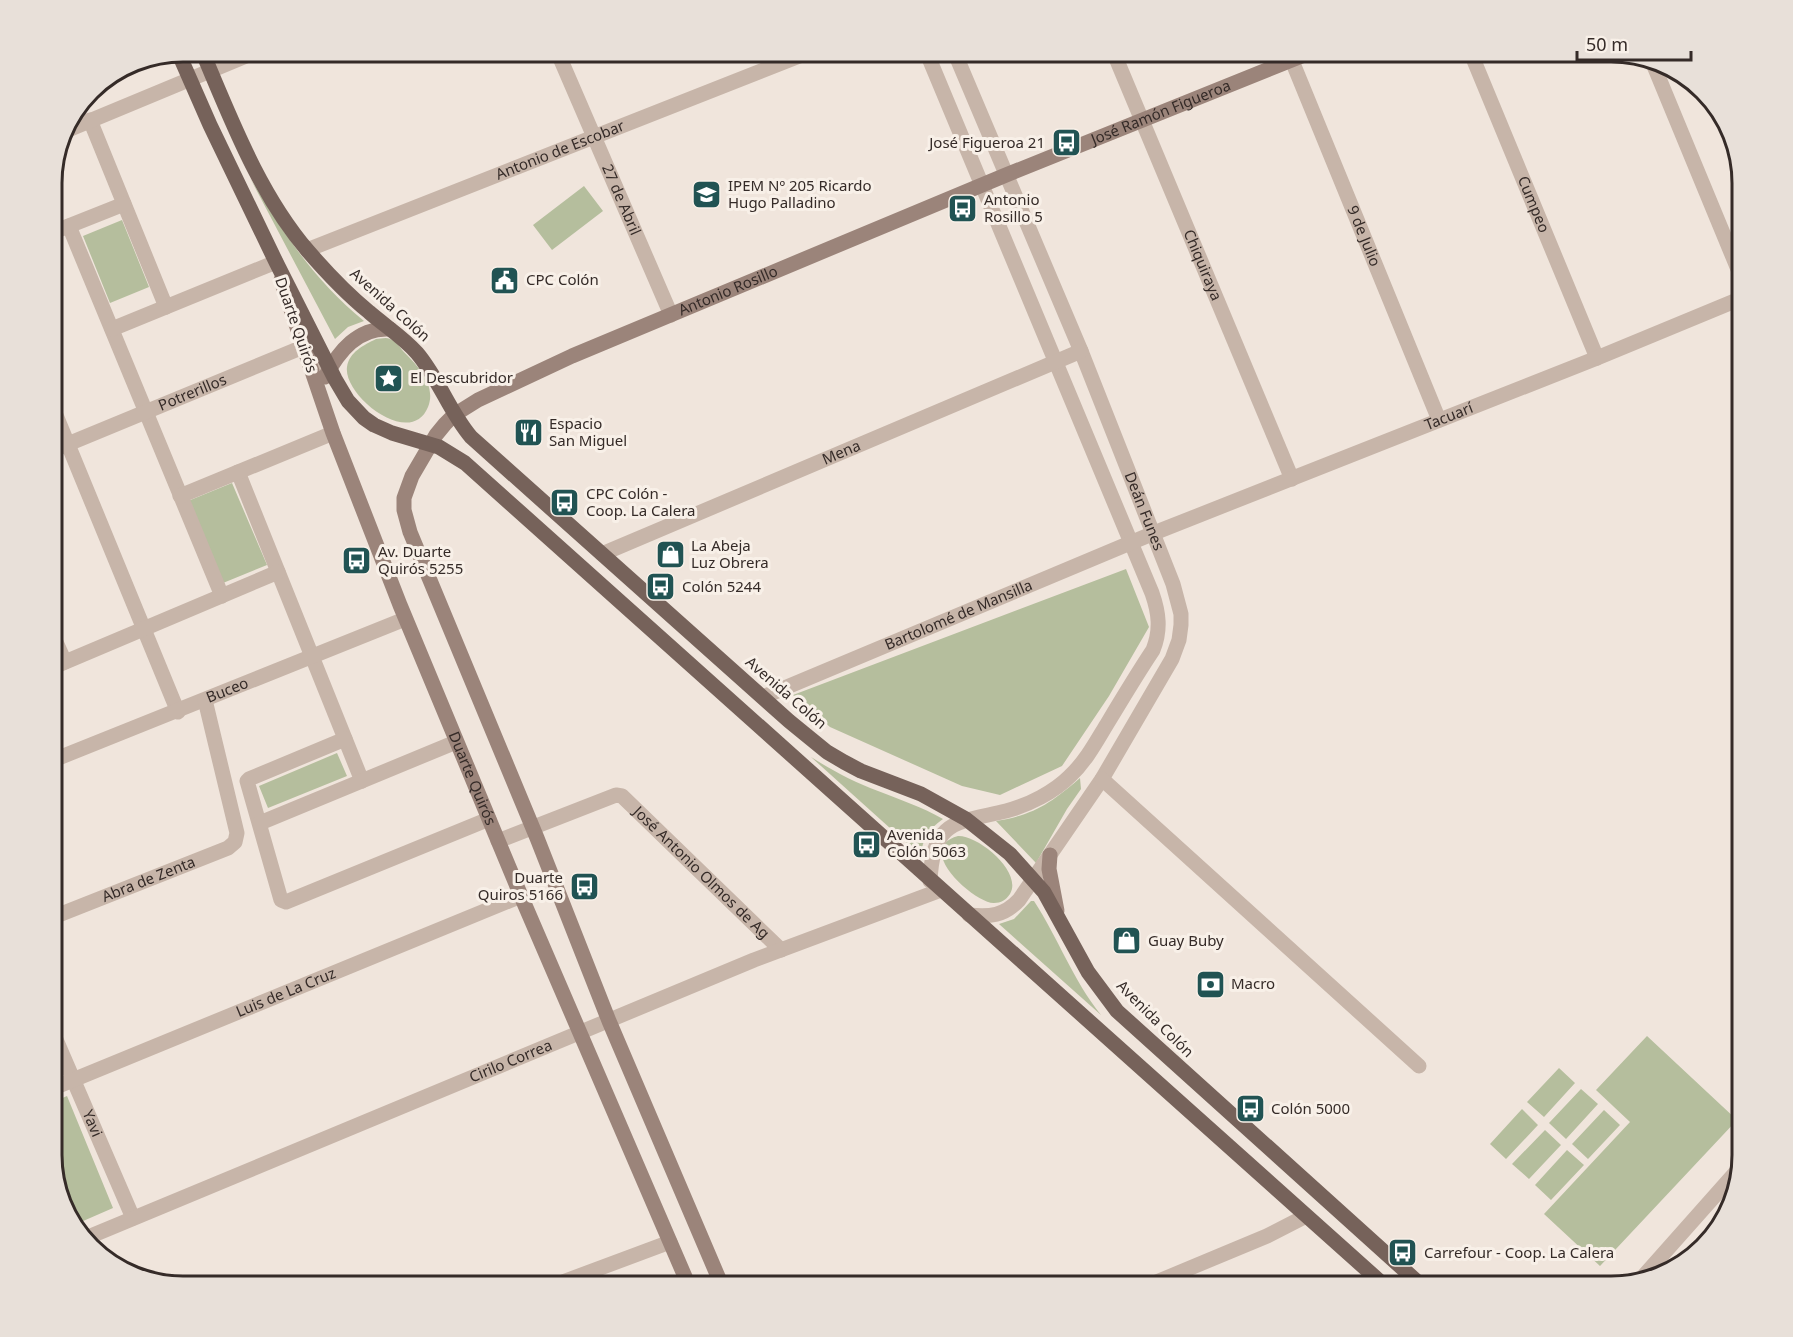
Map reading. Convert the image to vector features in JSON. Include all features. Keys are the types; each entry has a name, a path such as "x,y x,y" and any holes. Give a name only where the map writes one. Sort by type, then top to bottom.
{"main road":[{"path":"182,62 276,262 330,369 348,401 364,418 392,433 430,444 455,456 472,469 1373,1276"},
{"name":"Avenida Colón","path":"207,62 227,111 268,193 307,250 341,286 412,348 426,365 454,415 471,437 807,736 861,771 921,794 966,819 1010,854 1034,879 1060,919 1088,972 1117,1011 1411,1276"},
{"name":"José Ramón Figueroa","path":"1006,175 1143,121 1276,62"},
{"name":"Antonio Rosillo","path":"454,415 478,400 551,366 1006,175"},
{"name":"Duarte Quirós","path":"276,262 333,433 405,619 579,1033 685,1276"},
{"path":"319,391 330,369 346,346 356,338 376,329 390,329"},
{"path":"454,415 430,444 407,487 404,498 406,521 609,1021 718,1276"},
{"path":"1050,855 1051,881 1060,919"}],"street":[{"path":"75,126 230,62"},
{"name":"27 de Abril","path":"562,62 596,136 671,315"},
{"name":"Antonio de Escobar","path":"307,250 784,62"},
{"name":"Deán Funes","path":"932,62 1158,608 1158,631 1153,650 1088,755 1070,777 1044,794 1008,810 966,819 947,828 936,844 931,863 935,885"},
{"name":"Deán Funes","path":"959,62 1081,351 1154,533 1182,614 1179,640 1172,659 1102,779 1034,879 1019,900 1006,912 986,916 969,915"},
{"name":"Chiquiraya","path":"1118,62 1292,479"},
{"name":"9 de Julio","path":"1292,62 1439,420"},
{"name":"Cumpeo","path":"1475,62 1597,358"},
{"path":"1656,71 1732,255"},
{"path":"90,120 166,307"},
{"path":"62,229 124,204"},
{"path":"69,226 222,596"},
{"path":"112,329 276,262"},
{"name":"Tacuarí","path":"1154,533 1597,358 1732,302"},
{"path":"303,347 330,369"},
{"name":"Potrerillos","path":"62,446 303,347"},
{"name":"Mena","path":"602,554 1081,351"},
{"path":"62,430 178,712"},
{"path":"180,496 333,433"},
{"path":"238,472 362,781"},
{"name":"Bartolomé de Mansilla","path":"763,697 1154,533"},
{"path":"62,663 278,572"},
{"name":"Buceo","path":"62,757 405,619"},
{"name":"Abra de Zenta","path":"62,914 228,848 235,842 237,833 205,700"},
{"path":"345,739 247,781 281,900 286,902 489,819"},
{"path":"260,823 456,742"},
{"path":"1102,779 1419,1066"},
{"name":"José Antonio Olmos de Ag","path":"532,827 616,795 622,796 781,950"},
{"path":"498,841 532,827"},
{"name":"Cirilo Correa","path":"93,1235 935,885"},
{"name":"Luis de La Cruz","path":"62,1085 521,896"},
{"name":"Yavi","path":"62,1053 133,1218"},
{"path":"1650,1268 1728,1181"},
{"path":"1179,1276 1306,1216"},
{"path":"579,1276 670,1242"}],"green space":[{"path":"250,178 275,218 314,272 364,321 348,327 335,339"},
{"path":"584,186 603,211 552,250 533,225"},
{"path":"122,220 149,287 110,303 83,236"},
{"path":"387,338 394,341 428,383 430,399 428,407 419,419 408,423 380,414 366,403 349,379 347,367 351,357 376,339"},
{"path":"232,483 267,565 223,583 188,501"},
{"path":"1126,569 1149,627 1109,696 1062,766 1000,795 962,786 830,727 793,695"},
{"path":"337,753 347,776 268,808 259,786"},
{"path":"811,757 869,788 943,819 927,835 921,856"},
{"path":"1080,778 1081,789 1036,863 996,821 1041,807"},
{"path":"958,836 967,837 987,848 1005,866 1012,885 1010,894 1001,902 985,901 974,895 952,875 944,863 942,852 946,843"},
{"path":"1031,901 1034,901 1082,988 1101,1015 999,924 1014,919"},
{"path":"1647,1036 1732,1115 1732,1125 1600,1266 1544,1214 1630,1122 1596,1090"},
{"path":"1559,1068 1575,1083 1544,1117 1527,1102"},
{"path":"1581,1089 1598,1104 1566,1139 1549,1123"},
{"path":"67,1096 113,1208 82,1221 74,1208 64,1178 62,1098"},
{"path":"1522,1109 1538,1125 1506,1159 1490,1144"},
{"path":"1604,1110 1620,1125 1588,1159 1572,1144"},
{"path":"1545,1130 1561,1145 1529,1179 1512,1164"},
{"path":"1567,1150 1584,1165 1551,1200 1535,1185"}],"place":[{"name":"José Figueroa 21","path":"1066,143"},
{"name":"IPEM Nº 205 Ricardo Hugo Palladino","path":"707,195"},
{"name":"Antonio Rosillo 5","path":"963,209"},
{"name":"CPC Colón","path":"505,280"},
{"name":"El Descubridor","path":"389,378"},
{"name":"Espacio San Miguel","path":"528,433"},
{"name":"CPC Colón - Coop. La Calera","path":"565,503"},
{"name":"La Abeja Luz Obrera","path":"670,555"},
{"name":"Av. Duarte Quirós 5255","path":"357,561"},
{"name":"Colón 5244","path":"661,587"},
{"name":"Avenida Colón 5063","path":"866,844"},
{"name":"Duarte Quiros 5166","path":"584,887"},
{"name":"Guay Buby","path":"1127,941"},
{"name":"Macro","path":"1210,984"},
{"name":"Colón 5000","path":"1250,1109"},
{"name":"Carrefour - Coop. La Calera","path":"1403,1253"}]}
